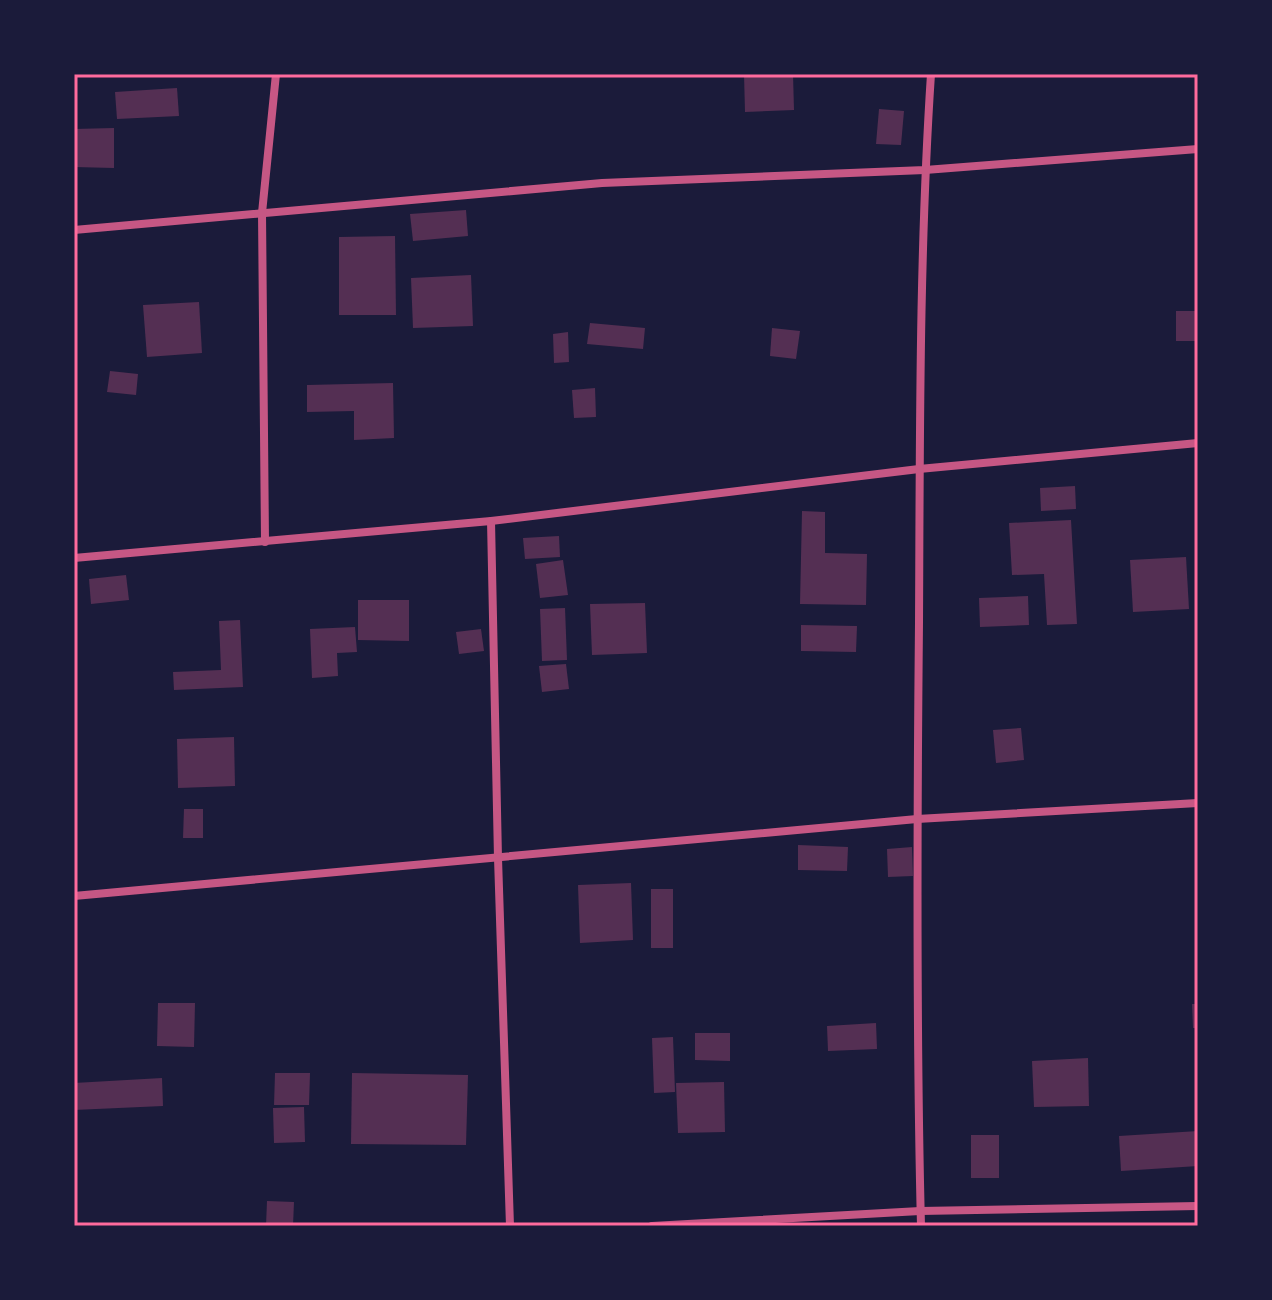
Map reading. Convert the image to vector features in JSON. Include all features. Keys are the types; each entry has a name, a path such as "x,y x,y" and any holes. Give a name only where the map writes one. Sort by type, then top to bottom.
{"street":[{"path":"265,542 262,213 276,74"},
{"path":"921,1226 917,819 919,469 925,170 931,74"},
{"path":"74,230 602,183 925,170 1198,149"},
{"path":"74,558 491,521 919,469 1198,443"},
{"path":"491,521 510,1226"},
{"path":"74,896 917,819 1198,803"},
{"path":"652,1226 920,1211 1198,1206"}],"building":[{"path":"744,74 793,74 794,110 745,112"},
{"path":"177,88 179,116 117,119 115,92"},
{"path":"879,109 904,111 901,145 876,144"},
{"path":"114,128 114,168 74,167 74,129"},
{"path":"466,210 468,236 413,241 410,214"},
{"path":"395,236 396,315 339,315 339,237"},
{"path":"471,275 473,326 413,328 411,278"},
{"path":"199,302 202,353 147,357 143,305"},
{"path":"1176,311 1198,311 1198,341 1176,341"},
{"path":"590,323 645,328 643,349 587,344"},
{"path":"772,328 800,331 796,359 770,356"},
{"path":"568,332 569,362 554,363 553,334"},
{"path":"110,371 138,374 136,395 107,392"},
{"path":"393,383 394,438 354,440 354,411 307,412 307,385"},
{"path":"595,388 596,417 574,418 572,390"},
{"path":"1075,486 1076,509 1041,511 1040,488"},
{"path":"802,511 825,512 825,553 867,554 866,605 800,604"},
{"path":"1071,520 1077,624 1047,625 1044,574 1012,575 1009,523"},
{"path":"559,536 560,557 525,559 523,538"},
{"path":"1186,557 1189,609 1133,612 1130,560"},
{"path":"563,560 568,595 540,598 536,564"},
{"path":"126,575 129,600 91,604 89,579"},
{"path":"1028,596 1029,625 980,627 979,598"},
{"path":"358,600 409,600 409,641 358,640"},
{"path":"645,603 647,653 592,655 590,604"},
{"path":"565,608 567,660 542,661 540,609"},
{"path":"240,620 243,687 174,690 173,672 221,670 219,621"},
{"path":"801,625 857,626 856,652 801,651"},
{"path":"355,627 357,652 337,653 338,676 312,678 310,629"},
{"path":"481,629 484,651 459,654 456,632"},
{"path":"566,664 569,689 542,692 539,666"},
{"path":"1021,728 1024,760 996,763 993,730"},
{"path":"234,737 235,786 178,788 177,739"},
{"path":"184,809 203,809 203,838 183,838"},
{"path":"798,845 848,847 847,871 798,870"},
{"path":"912,847 913,876 888,877 887,849"},
{"path":"631,883 633,940 580,943 578,885"},
{"path":"651,889 673,889 673,948 651,948"},
{"path":"158,1003 195,1003 194,1047 157,1046"},
{"path":"1192,1004 1198,1004 1198,1028 1193,1028"},
{"path":"876,1023 877,1049 828,1051 827,1026"},
{"path":"695,1033 730,1033 730,1061 695,1060"},
{"path":"673,1037 675,1092 654,1093 652,1038"},
{"path":"1088,1058 1089,1106 1034,1107 1032,1061"},
{"path":"275,1073 310,1073 309,1105 274,1105"},
{"path":"352,1073 468,1075 466,1145 351,1144"},
{"path":"162,1078 163,1106 74,1110 74,1083"},
{"path":"724,1082 725,1132 678,1133 676,1083"},
{"path":"304,1107 305,1142 274,1143 273,1108"},
{"path":"1198,1131 1198,1166 1121,1171 1119,1136"},
{"path":"971,1135 999,1135 999,1178 971,1178"},
{"path":"267,1201 294,1202 293,1226 266,1226"}]}
